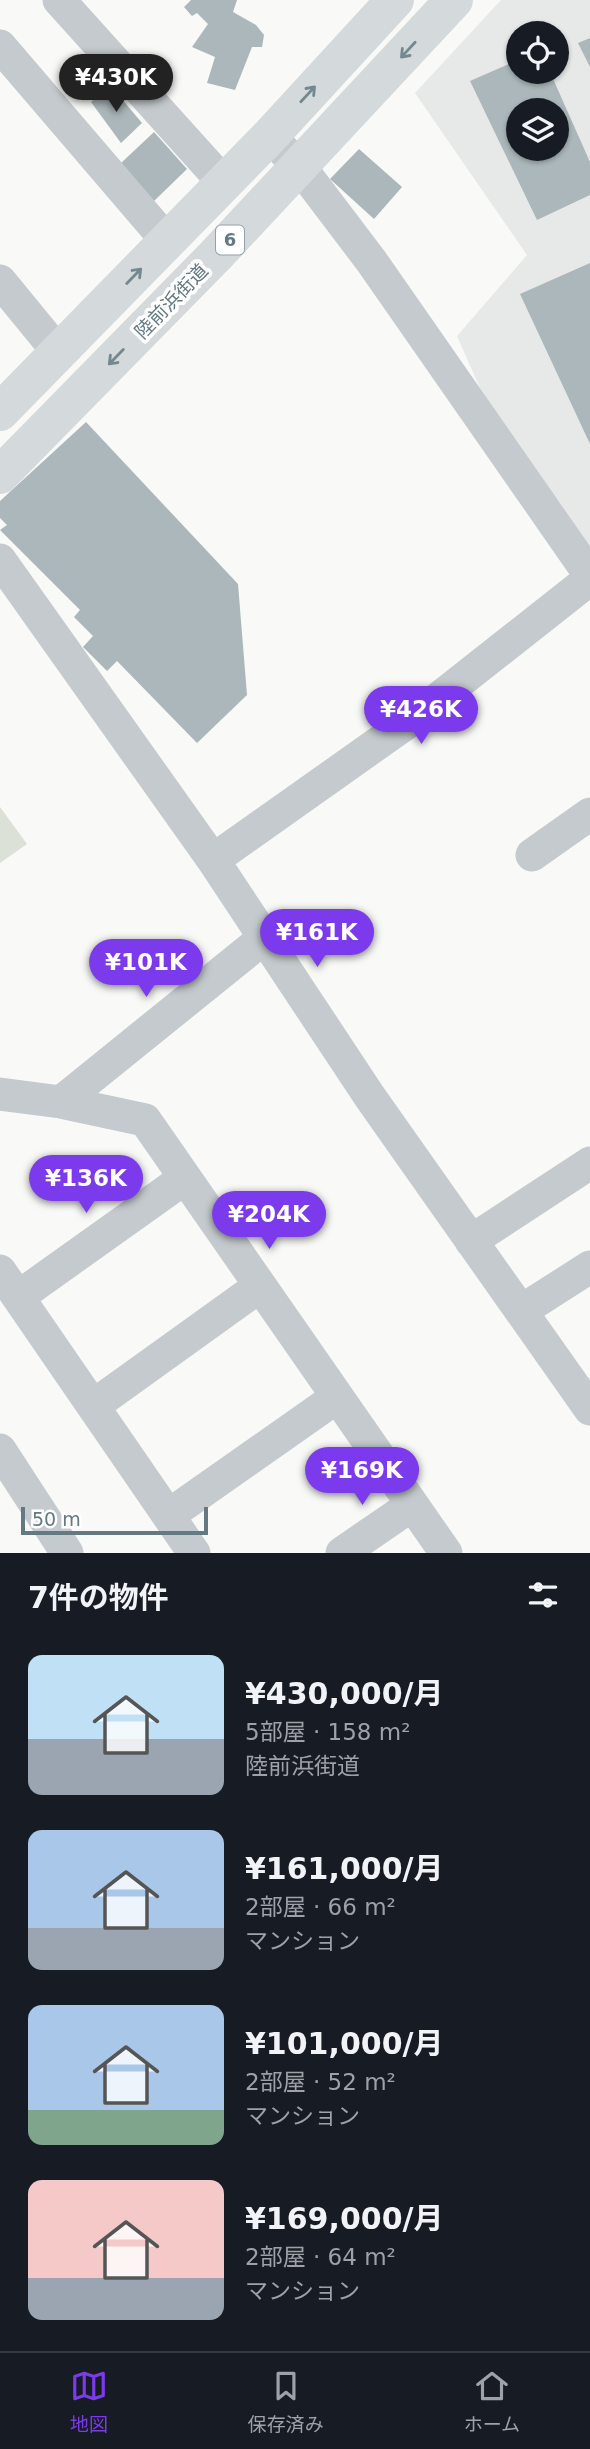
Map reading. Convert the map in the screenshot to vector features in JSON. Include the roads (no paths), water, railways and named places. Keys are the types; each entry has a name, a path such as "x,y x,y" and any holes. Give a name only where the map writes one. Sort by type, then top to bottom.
{"highway":[{"name":"6","path":"0,412 269,137 395,0"},
{"name":"陸前浜街道","path":"0,475 300,167 454,0"}],"street":[{"path":"59,0 224,183"},
{"path":"0,46 168,242"},
{"path":"212,860 415,717 590,577 372,261 300,167 269,137"},
{"path":"0,281 59,353"},
{"path":"0,560 212,860 471,1241 590,1409"},
{"path":"532,855 590,814"},
{"path":"61,1102 264,938"},
{"path":"0,1094 61,1102 145,1120 446,1553"},
{"path":"471,1241 590,1163"},
{"path":"185,1178 9,1284 194,1553"},
{"path":"521,1311 590,1267"},
{"path":"93,1406 260,1286"},
{"path":"169,1515 337,1397"},
{"path":"0,1450 67,1553"},
{"path":"342,1553 412,1505"}]}
